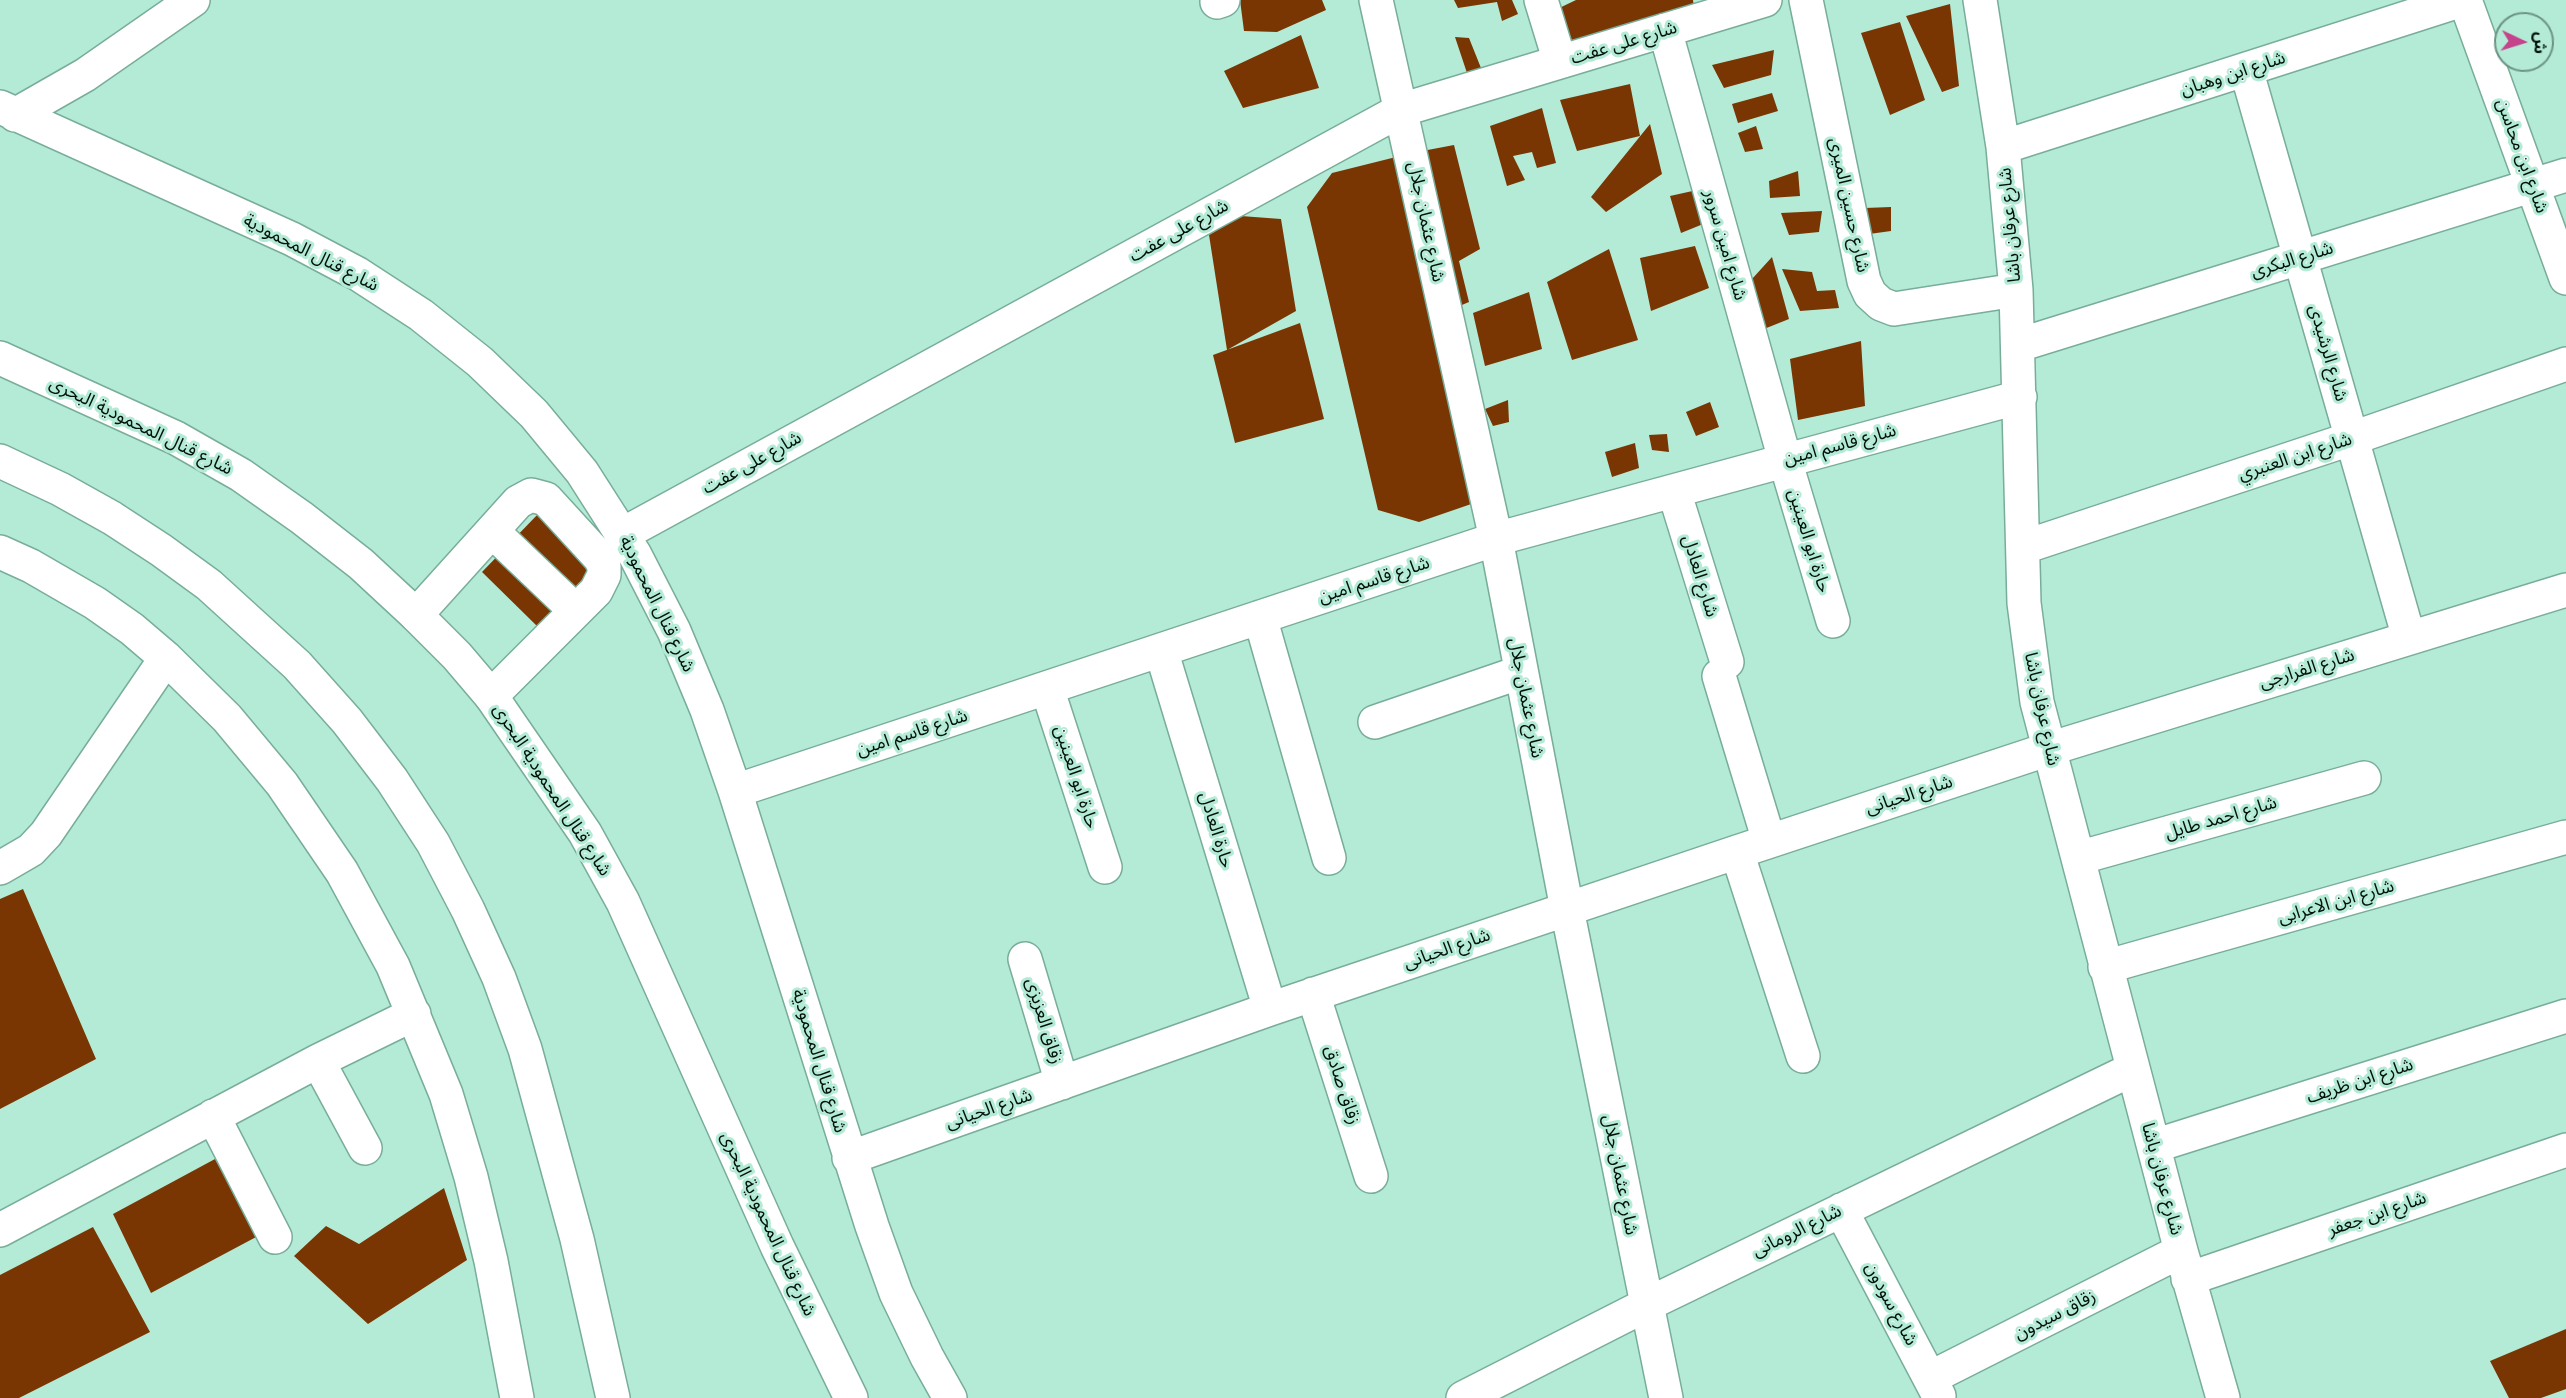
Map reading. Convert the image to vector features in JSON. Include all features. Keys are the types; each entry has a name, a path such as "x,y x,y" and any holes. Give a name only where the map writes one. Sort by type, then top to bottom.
{"street":[{"path":"8,111 85,75 193,0"},
{"name":"شارع عثمان جلال","path":"1376,0 1496,539 1567,909 1666,1398"},
{"path":"1541,0 1560,62"},
{"name":"شارع حسين الميرى","path":"1806,0 1864,281 1870,294 1881,304 1894,309 2016,290"},
{"name":"شارع عرفان باشا","path":"1980,0 2003,147 2016,290 2024,603 2029,653 2049,749 2105,967 2184,1265 2223,1398"},
{"name":"شارع ابن وهبان","path":"2003,147 2464,0"},
{"name":"شارع ابن محاسن","path":"2464,0 2566,278"},
{"name":"شارع على عفت","path":"604,575 620,569 629,544 1401,110 1761,1"},
{"name":"شارع امين سرور","path":"1665,30 1785,460"},
{"name":"شارع الرشيدى","path":"2246,69 2409,638"},
{"name":"شارع قنال المحمودية","path":"8,111 292,239 358,274 421,315 480,362 534,414 582,472 629,544 674,631 707,710 735,791 849,1158 896,1293 950,1398"},
{"name":"شارع البكرى","path":"2019,345 2566,175"},
{"name":"شارع قنال المحمودية البحرى","path":"0,358 176,438 241,475 302,518 361,564 457,656 491,696 585,834 623,902 777,1246 846,1393"},
{"name":"شارع ابن العنبري","path":"2024,547 2566,364"},
{"name":"شارع قاسم امين","path":"735,791 1496,539 2020,397"},
{"name":"حارة ابو العينين","path":"1785,460 1833,621"},
{"path":"0,461 60,489 112,518 209,585 297,665 347,721 392,780 433,843 468,910 499,978 521,1039 574,1228 613,1398"},
{"name":"شارع العادل","path":"1674,490 1769,841"},
{"path":"416,615 524,497 539,495 546,499 600,558 604,566 604,575 596,591 491,696"},
{"path":"492,531 576,611"},
{"path":"0,552 31,566 95,603 132,629 166,658 227,718 282,784 342,872 368,918 414,1014 446,1094 471,1177 491,1261 517,1398"},
{"name":"شارع الفرارجى","path":"2049,749 2566,590"},
{"path":"1260,617 1329,858"},
{"name":"حارة العادل","path":"1161,650 1270,1009"},
{"path":"0,868 30,850 46,834 166,658"},
{"path":"1375,722 1521,672"},
{"name":"حارة ابو العينين","path":"1047,688 1105,867"},
{"name":"شارع الحيانى","path":"849,1158 1313,994 2049,749"},
{"name":"شارع احمد طايل","path":"2078,858 2364,778"},
{"name":"شارع ابن الاعرابى","path":"2105,967 2566,837"},
{"path":"1737,852 1803,1056"},
{"name":"زقاق العزيزى","path":"1025,959 1062,1083"},
{"name":"زقاق صادق","path":"1313,994 1371,1176"},
{"path":"0,1230 318,1061 414,1014"},
{"name":"شارع ابن ظريف","path":"2154,1146 2566,1016"},
{"path":"318,1061 365,1148"},
{"name":"شارع الرومانى","path":"1463,1398 1646,1305 2133,1069"},
{"path":"213,1116 275,1237"},
{"name":"شارع ابن جعفر","path":"2184,1265 2566,1150"},
{"name":"شارع سودون","path":"1841,1210 1935,1388"},
{"name":"زقاق سيدون","path":"1935,1388 2184,1265"}],"building":[{"path":"1240,0 1322,0 1326,10 1277,32 1244,31"},
{"path":"1454,0 1512,0 1518,14 1502,21 1497,2 1458,8"},
{"path":"1576,0 1693,0 1694,7 1562,57 1553,11"},
{"path":"1950,4 1959,86 1942,92 1906,16"},
{"path":"1900,22 1925,100 1890,115 1861,33"},
{"path":"1301,35 1319,88 1243,108 1224,71"},
{"path":"1455,37 1469,38 1483,73 1468,76"},
{"path":"1774,50 1771,75 1724,88 1712,65"},
{"path":"1630,84 1640,136 1577,151 1560,100"},
{"path":"1772,93 1778,111 1738,123 1732,104"},
{"path":"1542,108 1556,163 1537,168 1532,152 1513,156 1525,180 1507,186 1490,126"},
{"path":"1650,124 1662,174 1606,212 1591,197"},
{"path":"1756,126 1763,149 1745,152 1738,133"},
{"path":"1454,145 1480,249 1459,261 1469,302 1450,310 1417,152"},
{"path":"1396,157 1477,502 1419,522 1378,510 1307,207 1332,173"},
{"path":"1798,171 1800,196 1770,198 1769,181"},
{"path":"1706,188 1713,220 1681,233 1670,196"},
{"path":"1891,207 1891,231 1862,235 1865,208"},
{"path":"1822,211 1819,232 1789,235 1781,213"},
{"path":"1241,216 1281,219 1296,311 1227,350 1209,235"},
{"path":"1695,246 1709,288 1651,311 1640,258"},
{"path":"1609,249 1638,340 1572,360 1547,282"},
{"path":"1772,257 1789,319 1764,329 1752,279"},
{"path":"1782,269 1812,272 1817,291 1835,290 1839,308 1800,311"},
{"path":"1529,292 1542,349 1485,366 1473,313"},
{"path":"1300,323 1324,419 1235,443 1213,355"},
{"path":"1861,341 1865,406 1798,420 1790,359"},
{"path":"1508,400 1509,422 1493,426 1485,409"},
{"path":"1710,402 1719,427 1696,436 1686,412"},
{"path":"1667,434 1669,452 1652,450 1649,435"},
{"path":"1635,443 1639,468 1612,477 1605,452"},
{"path":"539,513 594,567 538,627 482,572"},
{"path":"23,889 96,1059 0,1109 0,899"},
{"path":"215,1159 258,1236 151,1293 113,1214"},
{"path":"444,1188 467,1260 368,1324 294,1256 326,1226 359,1244"},
{"path":"93,1227 150,1332 19,1398 0,1398 0,1275"},
{"path":"2566,1329 2566,1389 2541,1398 2509,1398 2490,1361"}]}
